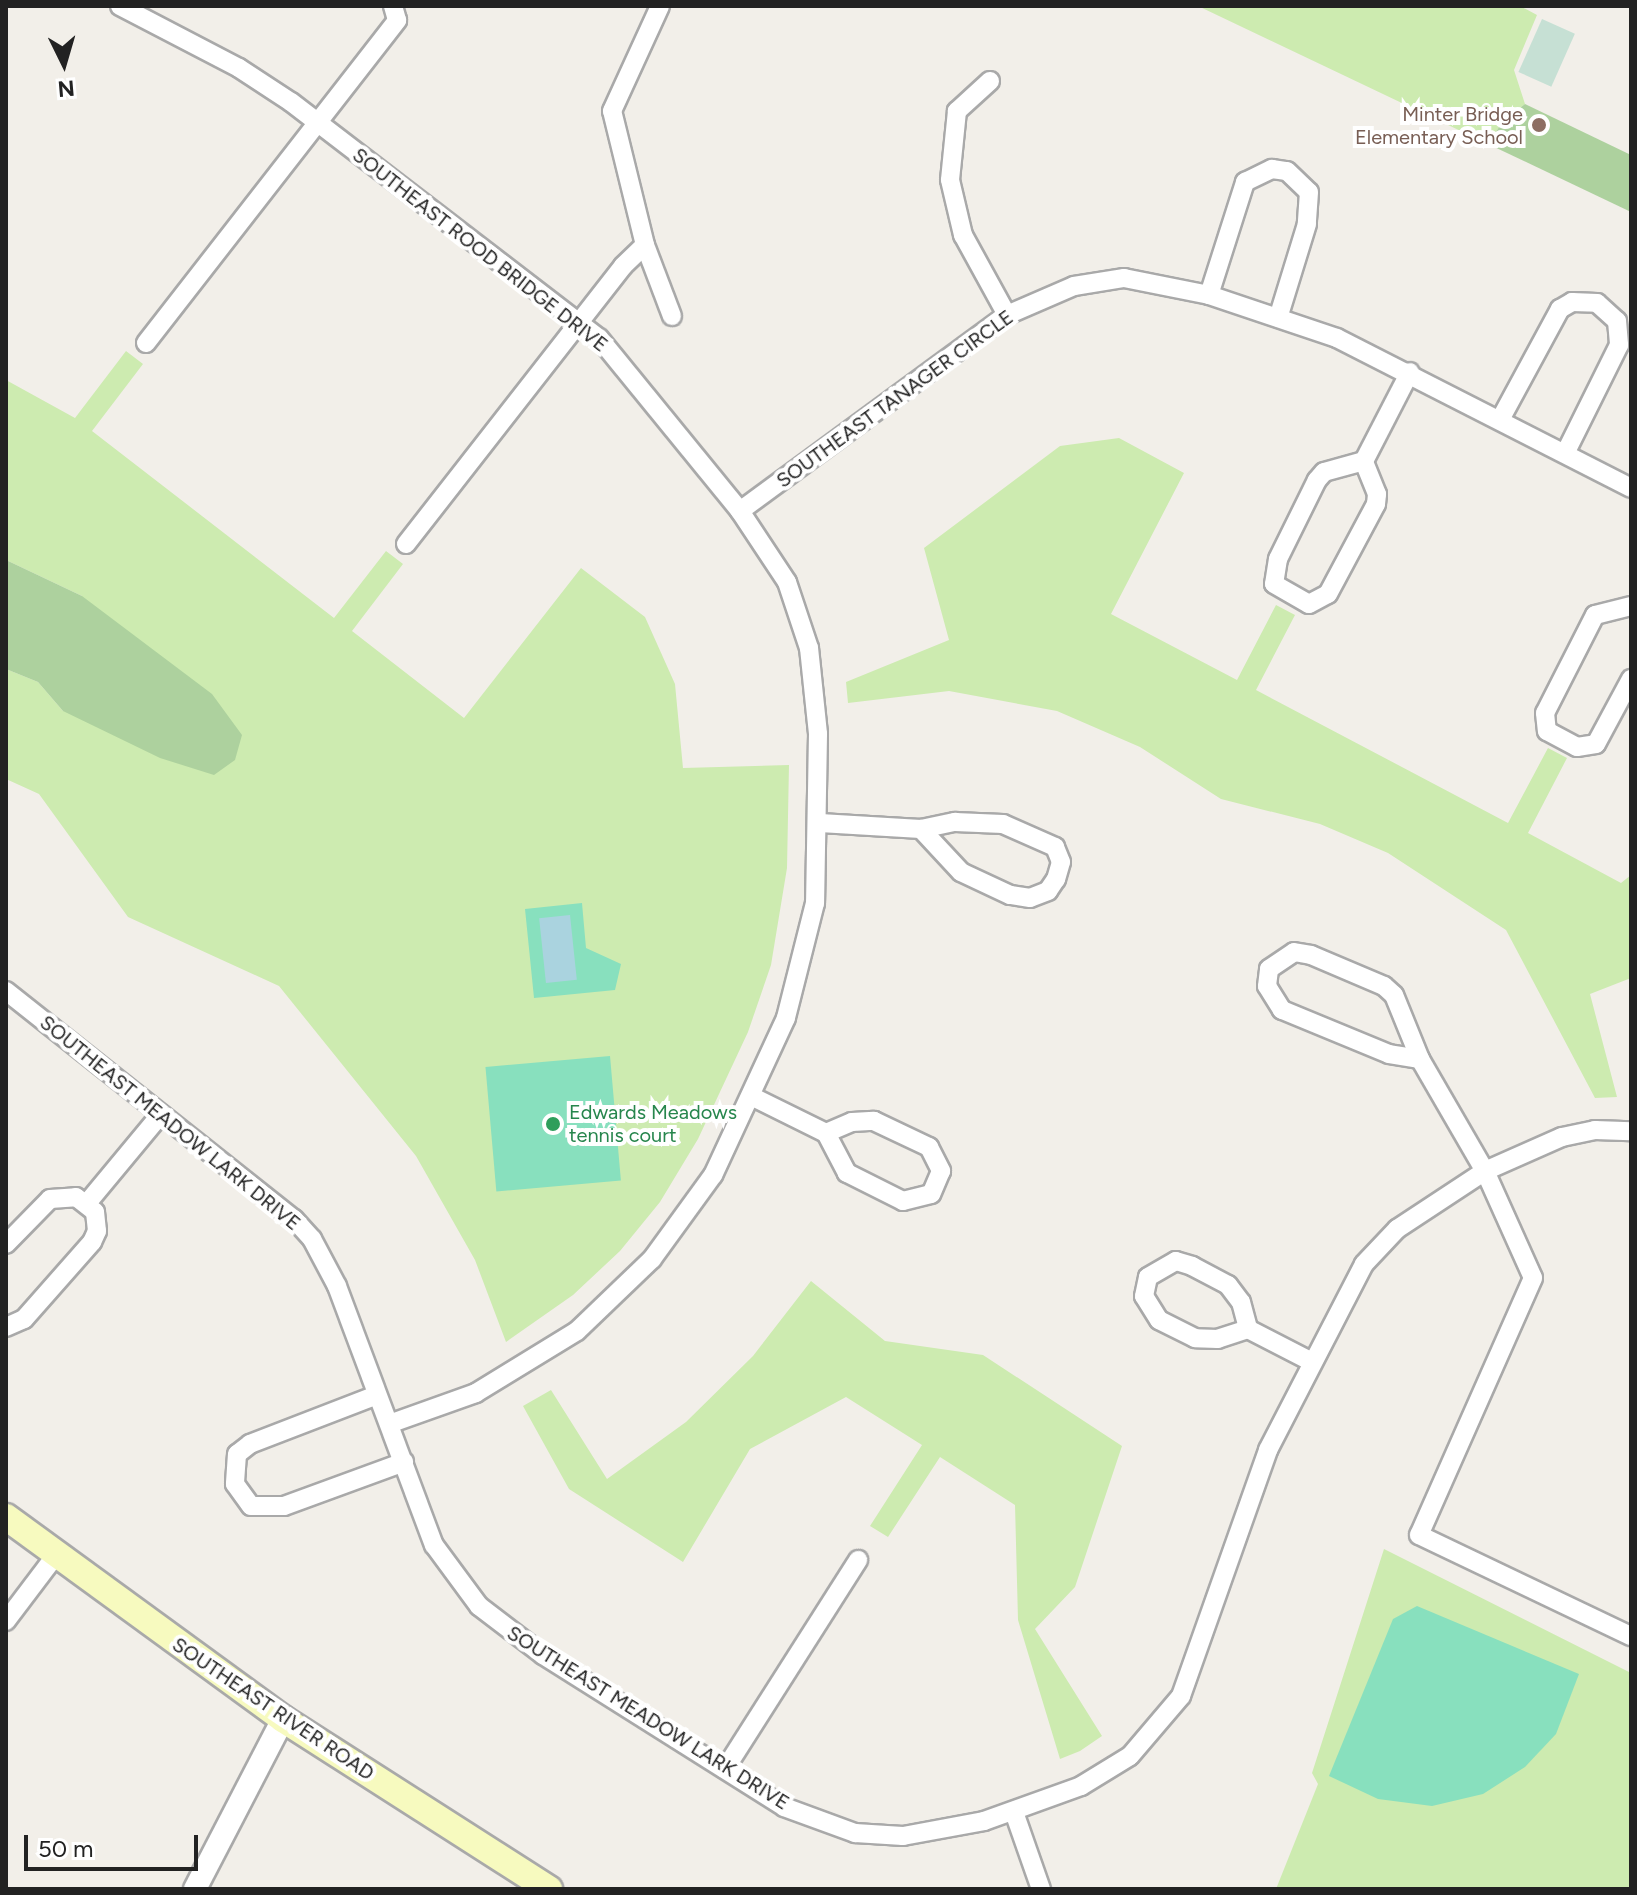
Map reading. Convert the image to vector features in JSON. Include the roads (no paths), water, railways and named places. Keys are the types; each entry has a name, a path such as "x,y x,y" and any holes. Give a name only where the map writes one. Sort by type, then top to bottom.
{"main road":[{"name":"SOUTHEAST RIVER ROAD","path":"6,1517 283,1719 549,1889"}],"street":[{"name":"SOUTHEAST ROOD BRIDGE DRIVE","path":"120,6 239,68 314,121 579,324 627,369 740,511 787,582 802,616 818,734 820,823 815,903 803,961 753,1097 684,1219 596,1314 525,1366 476,1393 389,1424"},
{"path":"146,343 314,121 397,20 393,6"},
{"path":"660,6 612,111 645,245 672,316"},
{"path":"990,81 957,111 950,180 963,235 1007,315"},
{"path":"1209,295 1245,182 1272,169 1287,171 1309,192 1307,224 1278,318"},
{"path":"406,544 645,245"},
{"name":"SOUTHEAST TANAGER CIRCLE","path":"740,511 1007,315 1074,286 1124,278 1209,295 1278,318 1410,372 1631,488"},
{"path":"1501,418 1560,309 1572,302 1597,303 1617,321 1619,345 1566,452"},
{"path":"1364,461 1377,494 1376,504 1328,594 1309,604 1274,584 1278,559 1317,480 1324,472 1364,461 1410,372"},
{"path":"1631,606 1595,615 1545,713 1547,731 1577,747 1596,744 1631,679"},
{"path":"820,823 921,829 955,822 1003,824 1055,847 1061,862 1056,879 1048,891 1030,898 1010,895 961,872 921,829"},
{"path":"1420,1059 1389,1054 1282,1010 1267,986 1269,969 1294,952 1384,986 1410,1028 1420,1059 1485,1171 1533,1278 1419,1535 1631,1636"},
{"name":"SOUTHEAST MEADOW LARK DRIVE","path":"6,991 294,1219 312,1239 337,1286 434,1545 479,1606 543,1655 784,1807 855,1833 903,1836 1014,1812 1081,1786 1130,1756 1181,1696 1268,1450 1310,1361 1364,1264 1397,1229 1485,1171 1562,1137 1595,1130 1631,1131"},
{"path":"753,1097 826,1133 847,1173 903,1201 931,1194 941,1171 929,1147 874,1121 852,1122 826,1133"},
{"path":"88,1202 161,1114"},
{"path":"6,1244 50,1199 76,1197 88,1202 97,1221 92,1242 24,1319 6,1327"},
{"path":"1248,1329 1241,1302 1228,1285 1192,1266 1176,1261 1148,1277 1144,1296 1159,1320 1195,1338 1218,1339 1248,1329 1310,1361"},
{"path":"377,1395 250,1444 237,1454 235,1484 251,1506 284,1506 404,1462"},
{"path":"6,1621 56,1555"},
{"path":"725,1769 858,1560"},
{"path":"195,1889 283,1719"},
{"path":"1014,1812 1041,1889"}],"water":[{"path":"570,915 577,980 546,983 539,918"}],"place":[{"name":"Minter Bridge Elementary School","path":"1539,125"},
{"name":"Edwards Meadows tennis court","path":"553,1124"}]}
